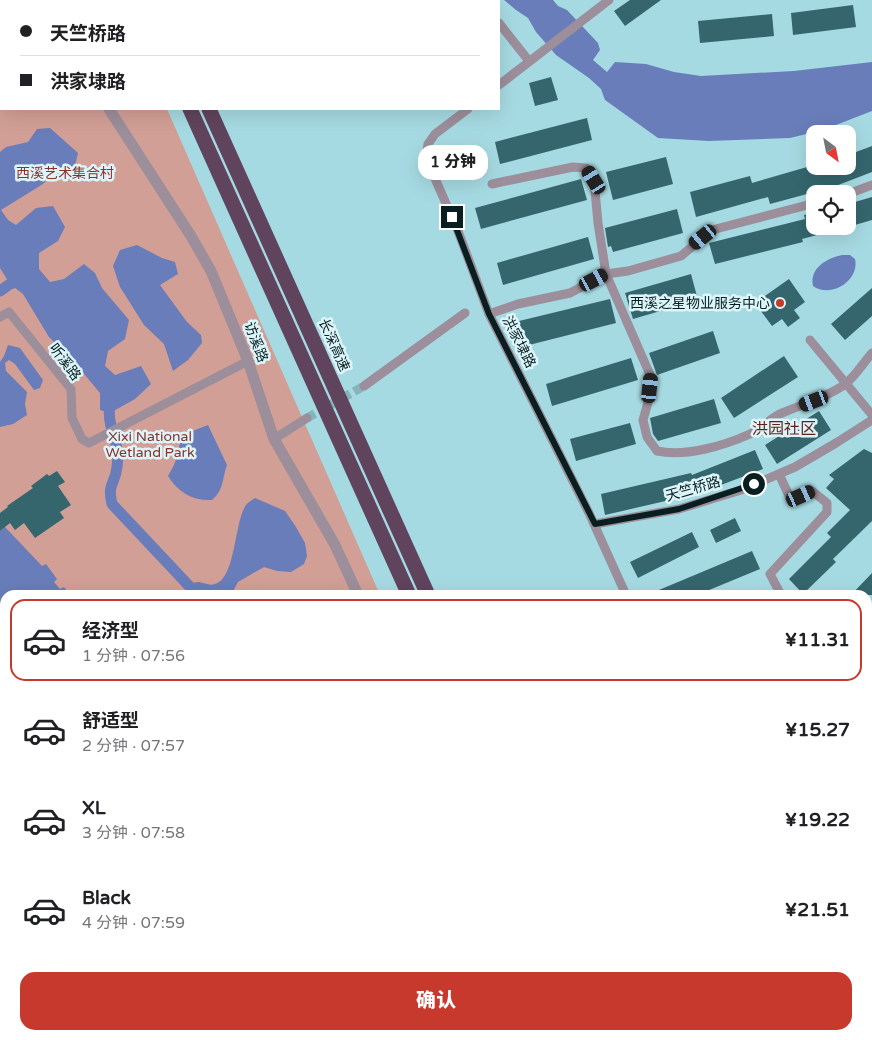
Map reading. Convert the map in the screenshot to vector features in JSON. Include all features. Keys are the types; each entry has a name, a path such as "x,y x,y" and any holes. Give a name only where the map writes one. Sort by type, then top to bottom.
{"highway":[{"path":"190,110 407,590"},
{"name":"长深高速","path":"210,110 426,590"}],"street":[{"path":"500,84 609,0"},
{"path":"500,24 529,61"},
{"name":"访溪路","path":"110,110 191,236 210,271 248,361 274,439 335,545 356,590"},
{"name":"洪家埭路","path":"467,110 435,134 428,144 426,158 458,232 489,314 595,524 624,590"},
{"path":"492,184 572,167 586,168 594,180 606,274 651,377 649,399 642,420 647,437 657,451 670,454 688,452 718,445 751,434 779,414 827,396 846,383 872,353"},
{"path":"856,191 872,185"},
{"path":"489,314 518,304 570,293 606,274 628,272 680,256 712,230 806,205"},
{"name":"听溪路","path":"0,317 8,312 71,389 72,418 82,439 89,443 248,361"},
{"path":"364,386 465,313"},
{"path":"810,340 872,415"},
{"path":"274,439 307,418"},
{"name":"天竺桥路","path":"595,524 679,509 741,490 795,467 872,420"},
{"path":"778,590 770,574 826,512 828,503 812,491 790,500 779,474"}],"green space":[{"name":"Xixi National Wetland Park","path":"0,110 167,110 378,590 0,590"}],"water":[{"path":"504,0 553,0 558,6 567,10 598,43 600,50 593,60 607,72 615,62 646,64 674,72 701,76 794,71 872,62 872,111 836,125 806,125 806,134 790,138 709,141 658,138 605,100 601,89 589,78 556,55 536,32 528,18"},
{"path":"50,128 78,153 75,166 65,167 54,172 43,184 1,210 8,220 16,225 36,208 53,206 65,227 58,241 39,253 39,269 50,282 64,279 84,264 95,273 102,288 129,320 125,339 108,351 105,366 115,375 141,366 151,384 135,399 110,413 100,410 100,393 74,362 49,337 23,294 10,284 0,268 0,152 6,147 28,142 37,129"},
{"path":"137,245 162,258 175,262 178,274 160,285 187,322 201,335 202,343 188,360 173,371 164,344 144,325 120,287 113,266 120,250"},
{"path":"842,255 850,255 855,259 853,274 849,280 836,289 820,289 813,286 812,280 816,269 825,261"},
{"path":"8,345 20,348 43,380 40,388 34,390 15,364 9,360 5,363 6,371 27,392 25,404 27,415 13,424 0,427 0,362"},
{"path":"208,425 227,465 221,488 212,500 198,499 186,494 176,487 168,476 178,454 180,442 185,434"},
{"path":"255,498 285,511 305,543 307,556 304,564 291,572 277,571 264,567 238,582 234,590 192,590 188,584 199,582 209,585 222,580 231,561 242,513 247,504"},
{"path":"5,527 42,566 46,564 57,579 54,582 60,589 64,587 66,590 0,590 0,531"}],"building":[{"path":"630,0 661,0 625,26 614,11"},
{"path":"853,5 856,27 793,35 791,13"},
{"path":"772,14 774,36 700,43 698,21"},
{"path":"551,77 558,100 535,106 529,83"},
{"path":"587,118 592,140 500,164 495,142"},
{"path":"872,146 872,172 838,185 806,185 806,194 770,204 768,197 696,217 690,192 750,176 752,183 806,167 806,175 856,175 856,152"},
{"path":"666,157 673,184 613,200 606,172"},
{"path":"581,179 587,200 481,229 475,208"},
{"path":"872,197 872,220 856,225 856,202"},
{"path":"677,209 683,233 613,252 611,246 608,247 605,228"},
{"path":"806,214 806,235 817,235 802,239 803,242 715,264 709,243 805,219 804,215"},
{"path":"588,237 594,259 503,285 497,263"},
{"path":"691,274 698,300 633,319 625,293"},
{"name":"西溪之星物业服务中心","path":"789,279 805,302 794,310 800,318 788,327 782,319 772,326 755,303"},
{"path":"872,288 872,316 845,340 831,324"},
{"path":"610,299 616,323 525,346 519,321"},
{"path":"713,331 720,353 657,375 649,353"},
{"path":"784,356 798,377 734,418 721,398"},
{"path":"631,358 638,380 552,406 546,384"},
{"path":"714,399 721,423 658,441 653,434 650,418"},
{"path":"819,411 831,430 777,464 765,445"},
{"path":"630,423 636,444 576,461 570,439"},
{"path":"864,449 872,453 872,521 833,559 836,562 807,590 799,590 789,579 831,537 827,533 850,510 826,488 834,479 829,475"},
{"path":"755,450 763,469 700,493 605,515 601,494 691,473 692,475"},
{"path":"57,471 65,482 58,486 71,505 60,512 64,518 35,538 24,523 15,530 10,523 0,531 0,513 33,488 31,486 47,474 49,476"},
{"path":"735,518 741,531 716,543 710,530"},
{"path":"692,532 699,547 638,578 630,562"},
{"path":"752,551 760,569 709,590 659,590"},
{"path":"872,573 872,590 856,590"}],"waterway":[{"path":"0,291 10,284 23,279"},
{"path":"108,398 109,418 118,454 116,473 110,492 112,504 192,590"}],"tunnel":[{"path":"307,418 364,386"}],"place":[{"name":"西溪之星物业服务中心","path":"780,303"}],"district":[{"name":"洪园社区","path":"784,429"}],"route":[{"path":"452,217 489,314 595,524 679,509 741,490 754,484"}],"park label":[{"name":"西溪艺术集合村","path":"65,173"}]}
